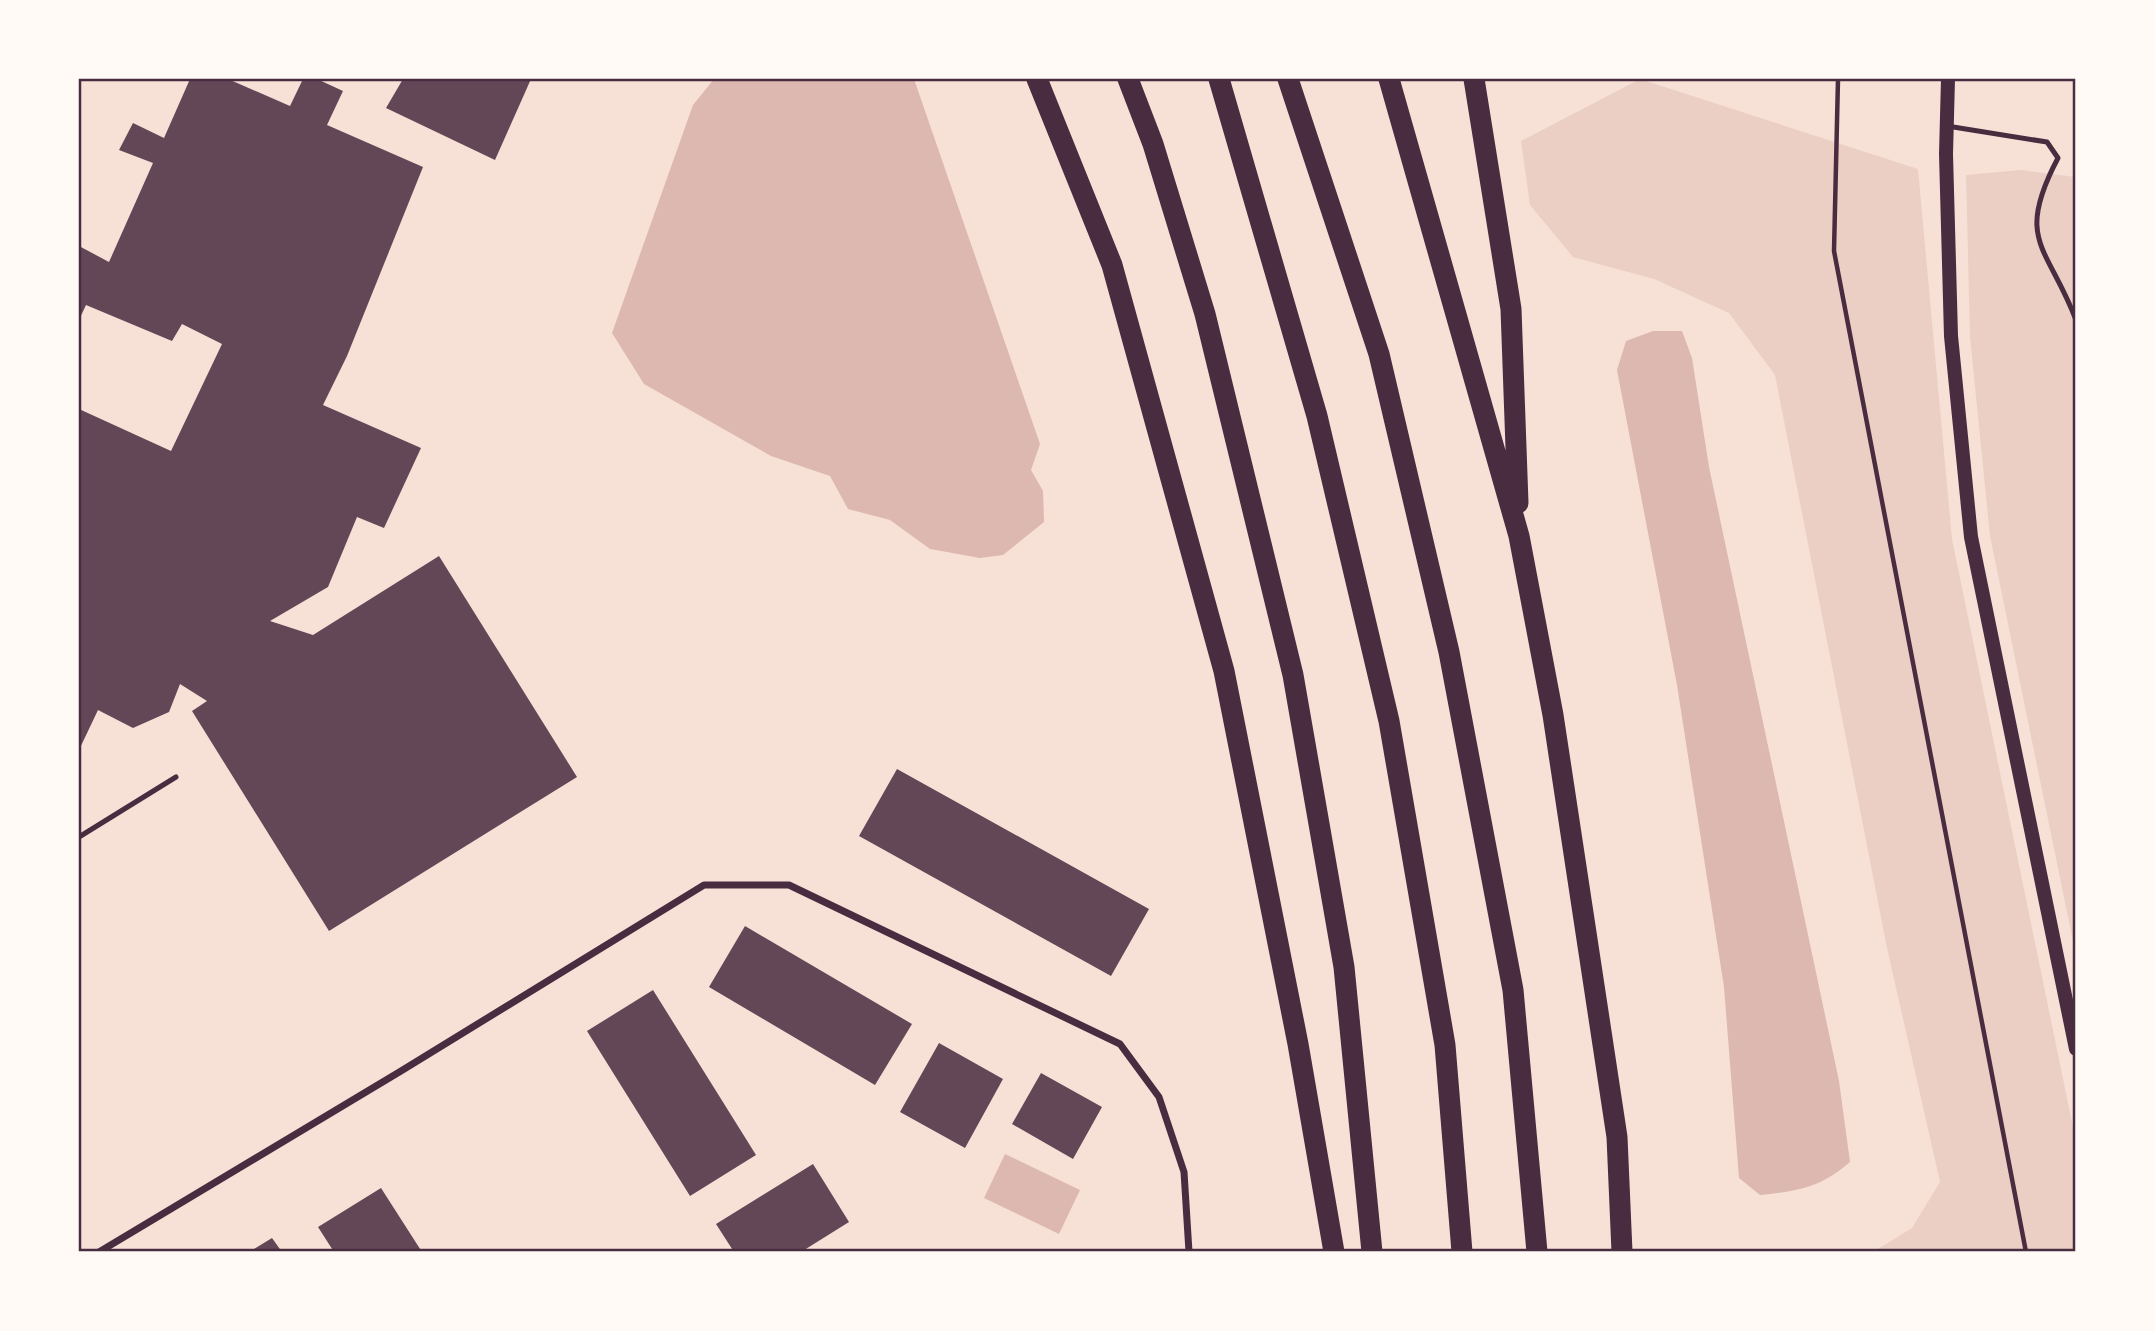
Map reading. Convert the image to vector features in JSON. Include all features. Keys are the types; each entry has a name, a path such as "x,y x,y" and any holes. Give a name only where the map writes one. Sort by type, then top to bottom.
{"highway":[{"path":"1037,79 1112,265 1224,671 1298,1044 1334,1252"},
{"path":"1128,79 1153,144 1205,314 1293,676 1344,967 1371,1252"},
{"path":"1219,79 1317,416 1389,720 1445,1045 1462,1252"},
{"path":"1288,79 1379,354 1450,652 1513,990 1537,1252"},
{"path":"1389,79 1519,536 1553,715 1615,1124 1622,1252"},
{"path":"1474,79 1511,309 1519,536"}],"main road":[{"path":"1948,79 1951,336 1971,537 2076,1049"}],"street":[{"path":"99,1252 704,885 789,885 1120,1044 1159,1097 1164,1109 1184,1172 1189,1252"}],"lane":[{"path":"1947,126 2048,142 2058,158 2043,185 2035,220 2040,248 2076,320"},
{"path":"79,837 176,777"}],"path":[{"path":"1838,79 1834,251 2026,1252"}],"shaded area":[{"path":"714,79 914,79 1040,444 1031,470 1043,491 1044,522 1003,555 980,558 930,549 890,520 848,509 830,476 771,456 644,384 612,333 693,105"},
{"path":"1640,79 1918,169 1952,539 2076,1142 2076,1252 1873,1252 1912,1228 1940,1182 1887,948 1775,375 1729,313 1654,279 1573,257 1530,205 1521,141"},
{"path":"2021,170 2076,177 2076,956 1990,536 1970,337 1966,175"},
{"path":"1653,331 1682,331 1692,358 1709,467 1839,1081 1850,1162 1829,1178 1786,1192 1760,1195 1739,1178 1724,987 1677,685 1617,370 1626,341"},
{"path":"1005,1154 1080,1190 1059,1234 984,1198"}],"building":[{"path":"190,79 228,79 290,106 303,79 317,79 343,91 327,125 423,167 347,356 323,405 421,448 384,528 357,517 328,587 270,621 313,635 439,556 577,777 329,931 192,711 207,701 180,684 169,712 133,728 98,710 79,750 79,409 171,451 222,344 182,324 172,341 86,305 79,320 79,246 109,262 153,163 119,150 133,123 164,138"},
{"path":"403,79 531,79 495,160 386,108"},
{"path":"897,769 1149,909 1111,976 859,836"},
{"path":"745,926 912,1024 875,1085 709,987"},
{"path":"653,990 756,1155 690,1196 587,1031"},
{"path":"939,1043 1003,1079 965,1148 900,1112"},
{"path":"1041,1073 1102,1107 1073,1159 1012,1124"},
{"path":"813,1164 849,1222 801,1252 734,1252 716,1224"},
{"path":"381,1188 422,1252 334,1252 318,1227"},
{"path":"272,1238 282,1252 249,1252"}]}
